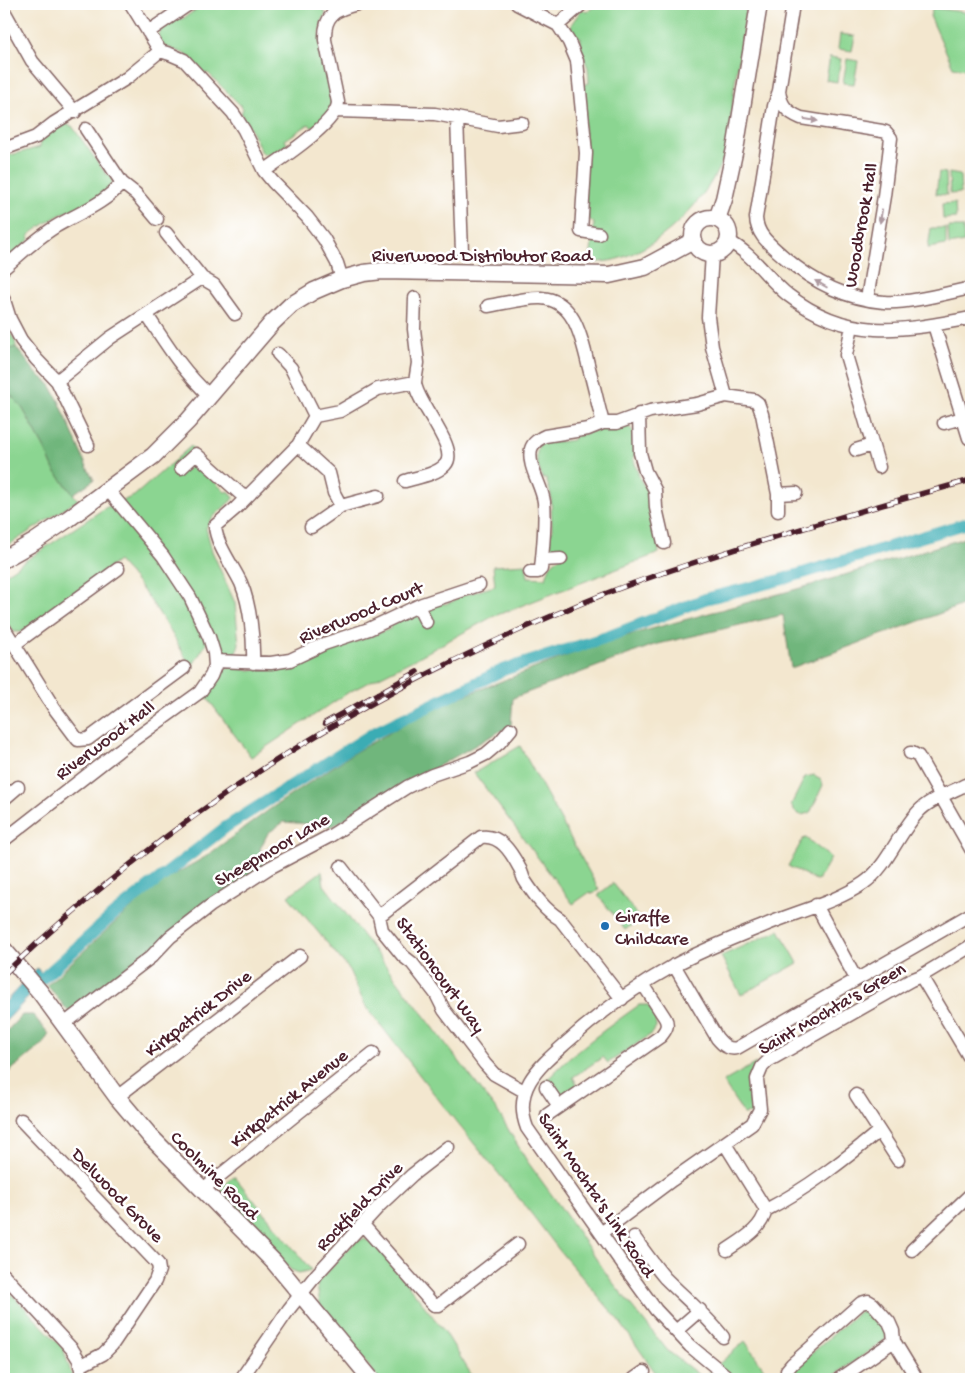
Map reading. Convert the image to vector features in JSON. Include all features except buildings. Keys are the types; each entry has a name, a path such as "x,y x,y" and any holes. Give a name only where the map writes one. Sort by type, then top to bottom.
{"street":[{"path":"131,4 160,51 184,60 233,113 244,130 264,171 314,226 333,256 342,279"},
{"path":"148,32 189,4"},
{"path":"264,171 319,130 337,111 338,102 326,47 325,29 328,19 334,13 345,7 357,4"},
{"path":"517,4 558,25 569,42 577,61 586,154 581,231 599,234"},
{"path":"558,25 582,4"},
{"path":"717,219 724,199 736,144 759,4"},
{"path":"779,90 792,4"},
{"path":"4,11 32,61 75,112"},
{"path":"4,149 30,140 54,123 75,112 128,78 160,51"},
{"name":"Woodbrook Hall","path":"779,90 784,108 795,116 886,132 891,138 884,196 867,299 831,289 817,282 790,263 768,242 757,227 756,218 771,124 779,90"},
{"path":"337,111 435,114 498,126 522,123"},
{"path":"457,118 462,252"},
{"path":"86,129 122,183 136,194 157,219"},
{"path":"4,268 42,235 95,206 122,183"},
{"path":"705,219 717,219 726,226 728,231 728,241 722,250 712,254 700,251 693,241 694,232 700,222 705,219"},
{"path":"166,234 202,278 214,286 236,314"},
{"name":"Riverwood Distributor Road","path":"4,559 34,542 153,456 188,421 279,316 304,296 342,279 364,273 382,271 609,275 645,267 693,241"},
{"path":"728,241 745,252 796,300 820,314 852,326 875,330 897,330 971,318"},
{"path":"712,254 708,317 712,347 726,396"},
{"path":"57,381 110,338 202,278"},
{"path":"867,299 885,302 904,300 971,288"},
{"path":"406,481 440,469 446,464 449,456 438,426 416,391 415,382 418,363 414,329 415,298"},
{"path":"488,306 541,298 550,299 562,306 572,318 581,335 603,423"},
{"path":"4,300 7,320 28,350 57,381 88,445"},
{"path":"147,315 180,365 210,396"},
{"path":"934,325 969,438"},
{"path":"852,326 846,355 879,467"},
{"path":"278,354 290,368 316,416"},
{"path":"254,663 254,650 246,598 217,537 215,526 298,445 316,416 340,411 378,389 415,382"},
{"path":"530,572 540,571 544,504 531,457 531,448 539,439 545,436 588,429 603,423 617,423 650,411 697,404 726,396 754,400 760,407 778,494 778,511"},
{"path":"639,414 640,453 645,471 655,490 656,508 664,543"},
{"path":"944,423 963,418"},
{"path":"298,445 329,473 334,493 341,506"},
{"path":"856,450 872,445"},
{"path":"181,468 196,454 245,498"},
{"path":"108,490 163,556 180,581 202,621 215,661"},
{"path":"778,494 796,493"},
{"path":"311,527 341,506 378,496"},
{"path":"542,560 561,559"},
{"path":"15,644 118,570"},
{"name":"Riverwood Court","path":"215,661 271,663 290,660 324,644 369,629 418,606 479,585"},
{"path":"418,606 426,622"},
{"path":"4,628 54,708 75,738 82,741 88,739 184,668"},
{"name":"Riverwood Hall","path":"4,840 118,750 200,692 211,676 215,661"},
{"name":"Sheepmoor Lane","path":"64,1024 151,957 170,937 210,906 269,868 330,836 407,787 486,754 511,729"},
{"path":"910,753 918,756 971,849"},
{"path":"524,1091 531,1077 554,1053 583,1028 643,984 674,965 724,942 841,895 865,882 885,860 902,832 920,810 964,785"},
{"path":"4,799 18,788"},
{"path":"379,916 482,837 495,837 501,842 520,868 523,879 548,912 560,919 622,999"},
{"name":"Stationcourt Way","path":"341,867 379,916 382,930 403,956 412,963 436,994 444,1010 485,1064 494,1074 524,1091"},
{"path":"816,905 856,979"},
{"path":"674,965 717,1038 725,1046 733,1049 971,914"},
{"name":"Saint Mochta's Green","path":"601,1233 756,1120 760,1109 758,1079 762,1067 768,1061 971,946"},
{"name":"Coolmine Road","path":"4,950 40,992 117,1098 150,1136 250,1236 371,1379"},
{"name":"Kirkpatrick Drive","path":"117,1098 300,956"},
{"path":"921,976 971,1060"},
{"path":"547,1115 661,1036 665,1031 667,1022 643,984"},
{"name":"Kirkpatrick Avenue","path":"203,1189 373,1053"},
{"path":"546,1087 560,1106"},
{"name":"Saint Mochta's Link Road","path":"524,1091 522,1112 527,1128 642,1292 676,1331 730,1379"},
{"path":"856,1095 898,1160"},
{"name":"Delwood Grove","path":"21,1120 158,1264 159,1270 155,1281 112,1345 103,1354 80,1366"},
{"path":"727,1250 757,1228 766,1210 820,1178 879,1131"},
{"path":"725,1144 766,1210"},
{"name":"Rockfield Drive","path":"241,1379 300,1294 381,1204 412,1175 448,1146"},
{"path":"912,1250 971,1194"},
{"path":"363,1225 430,1302 438,1305 518,1244"},
{"path":"634,1237 652,1263 700,1310 723,1337"},
{"path":"4,1275 60,1334 76,1356 82,1379"},
{"path":"786,1379 787,1370 792,1364 832,1328 864,1302 868,1301 889,1322 894,1342 917,1379"},
{"path":"676,1331 700,1310"},
{"path":"839,1379 894,1342"}],"green space":[{"path":"205,4 331,4 323,10 326,13 321,26 320,39 331,93 331,105 324,119 312,128 309,124 285,140 287,144 275,152 269,154 262,153 241,114 243,108 208,73 205,74 191,58 164,46 158,37 161,30"},
{"path":"599,4 746,4 727,143 723,158 714,176 702,195 687,213 670,230 651,244 631,254 610,261 590,262 594,223 586,217 583,85 589,83 588,68 580,47 581,38 575,36 571,29 572,23 582,9 586,12"},
{"path":"933,8 971,13 971,70 953,67 930,16"},
{"path":"840,34 855,36 852,51 838,49"},
{"path":"830,57 841,59 837,82 826,80"},
{"path":"847,59 858,61 854,84 843,83"},
{"path":"60,125 72,126 106,174 110,175 112,178 111,187 78,210 75,208 34,231 29,235 30,239 4,263 4,156 40,147 41,141"},
{"path":"939,172 946,173 947,195 936,194"},
{"path":"949,173 960,175 961,193 950,194"},
{"path":"955,203 956,218 943,219 942,204"},
{"path":"948,227 963,227 964,242 949,245"},
{"path":"931,228 946,228 946,245 928,248"},
{"path":"4,332 11,334 16,347 4,351"},
{"path":"16,347 37,374 49,383 94,480 73,494 54,470 23,409 4,387 4,351"},
{"path":"4,387 23,409 54,470 78,500 4,548"},
{"path":"629,427 634,432 635,455 633,457 640,479 645,487 648,487 653,500 649,510 655,520 659,553 492,617 349,692 251,757 205,695 222,670 230,667 249,670 270,668 350,642 352,643 390,629 391,625 412,614 431,622 428,608 440,602 445,604 454,601 458,597 495,586 493,566 526,564 528,577 546,578 550,566 563,554 552,552 548,547 548,534 552,532 551,495 546,479 543,479 538,466 537,454 539,445 549,440 551,443 573,440 574,437 604,428 617,429"},
{"path":"191,446 193,448 178,464 185,471 199,463 225,492 229,491 234,498 211,519 206,528 212,551 235,603 239,644 236,653 223,654 211,636 191,668 158,612 139,585 118,561 22,632 14,632 4,619 4,575 105,508 134,496"},
{"path":"971,536 971,602 791,668 783,615 654,645 513,698 511,725 333,826 284,822 268,833 260,849 266,868 73,1011 68,1011 47,985 163,881 205,857 270,809 355,752 437,706 600,643 815,584"},
{"path":"520,746 599,890 592,894 590,892 573,904 474,773"},
{"path":"814,775 821,779 823,785 810,813 801,815 795,812 791,805 805,777"},
{"path":"806,838 831,858 819,879 816,880 788,866 803,839"},
{"path":"322,871 324,885 498,1112 527,1161 610,1279 668,1351 703,1378 745,1341 771,1379 660,1379 617,1318 563,1255 365,1005 348,968 288,896"},
{"path":"613,883 640,919 625,930 598,895"},
{"path":"779,930 798,963 741,995 721,956"},
{"path":"639,1005 647,1005 655,1014 656,1027 650,1035 608,1063 603,1057 573,1077 578,1086 568,1092 558,1092 547,1080 557,1069 591,1040"},
{"path":"22,1015 33,1015 49,1034 43,1044 4,1076 4,1034"},
{"path":"756,1063 752,1077 753,1108 751,1115 747,1113 745,1116 723,1082"},
{"path":"234,1176 311,1270 299,1273 291,1270 223,1199 222,1189"},
{"path":"364,1239 378,1247 445,1332 474,1379 379,1379 320,1305 317,1285 319,1281 356,1241"},
{"path":"4,1286 63,1348 73,1379 4,1379"},
{"path":"866,1308 874,1312 882,1323 887,1335 884,1341 829,1379 793,1379 795,1368 862,1309"}],"water":[{"path":"37,968 46,979 4,1023 4,1003"}],"waterway":[{"path":"32,988 114,914 226,827 372,734 503,670 607,637 705,599 780,580 971,522"}],"railway":[{"path":"4,974 73,912 184,823 262,770 337,723 448,664 524,628 634,583 792,532 971,480"},
{"path":"325,723 417,672"}],"place":[{"name":"Giraffe Childcare","path":"605,926"}]}
